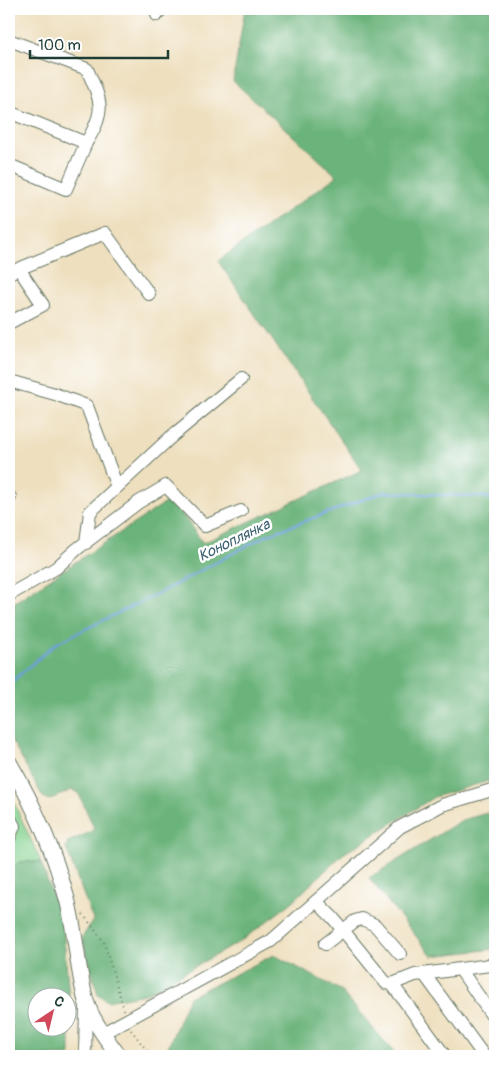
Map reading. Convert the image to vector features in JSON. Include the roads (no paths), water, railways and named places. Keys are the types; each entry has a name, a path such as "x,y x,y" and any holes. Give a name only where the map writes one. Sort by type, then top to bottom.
{"main road":[{"path":"9,762 40,822 67,900 86,1002 103,1033 119,1056"}],"street":[{"path":"9,40 87,69 99,96 99,122 86,143 66,189 9,165"},
{"path":"9,112 86,143"},
{"path":"9,323 43,305 14,271 105,233 148,294"},
{"path":"86,543 90,512 171,437 242,379"},
{"path":"9,381 55,394 87,406 117,487"},
{"path":"9,595 56,568 138,502 166,486 205,526 241,511"},
{"path":"103,1033 271,941 400,827 442,805 495,788"},
{"path":"9,816 14,826 9,839"},
{"path":"316,901 343,930 386,983 392,984 424,974 490,965 495,967"},
{"path":"325,944 355,921 362,919 369,921 400,954"},
{"path":"460,969 495,1020"},
{"path":"424,974 484,1056"},
{"path":"392,984 445,1056"},
{"path":"85,1056 86,1002"}],"waterway":[{"name":"Коноплянка","path":"9,684 55,644 161,592 267,535 384,492 485,497 495,500"}]}
